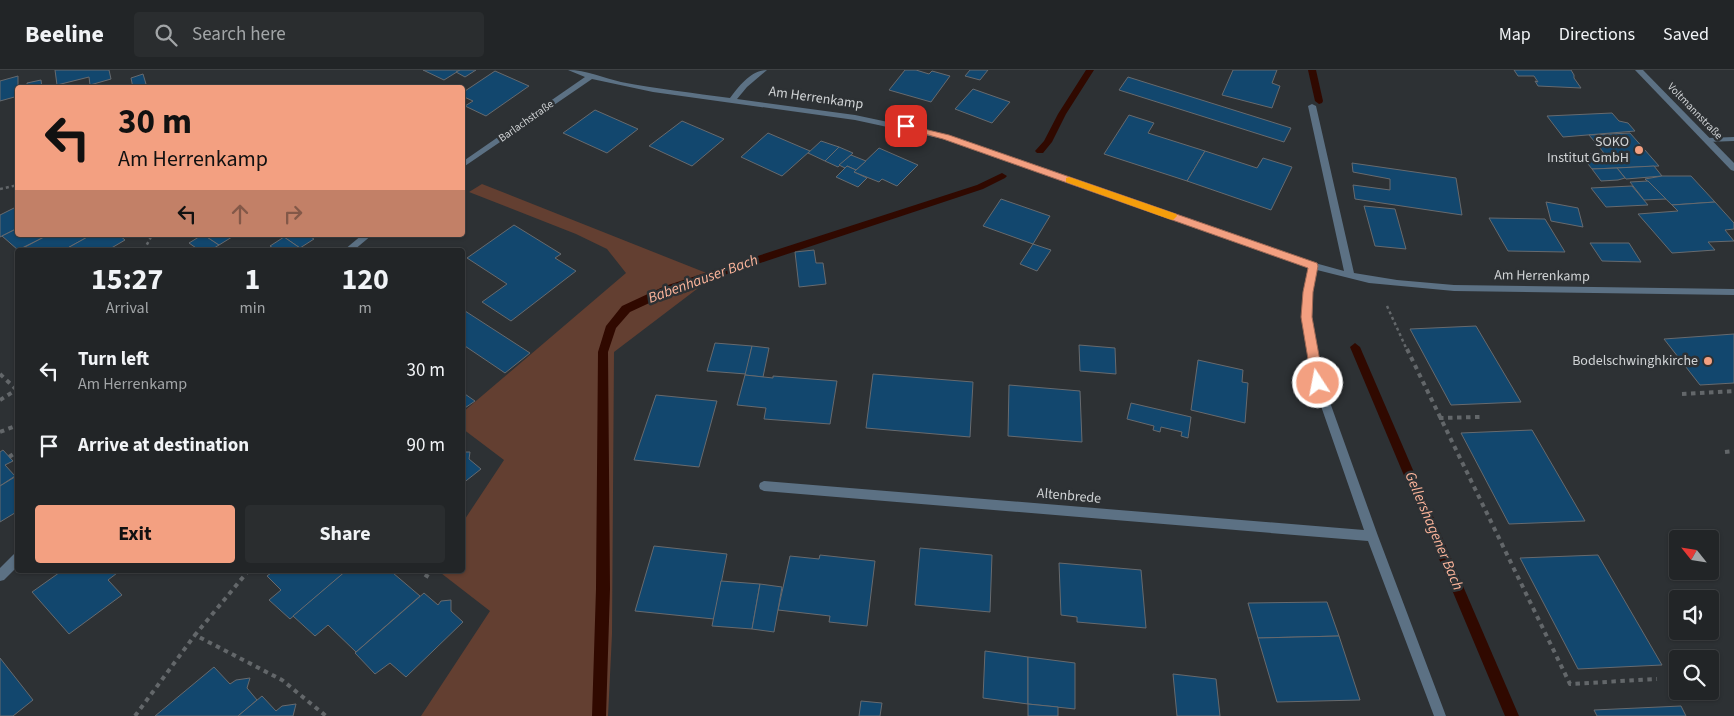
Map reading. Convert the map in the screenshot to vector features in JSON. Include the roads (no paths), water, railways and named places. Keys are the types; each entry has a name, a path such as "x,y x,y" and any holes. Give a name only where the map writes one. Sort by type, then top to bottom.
{"street":[{"name":"Am Herrenkamp","path":"572,70 590,77 624,85 854,116 906,126 946,137 1313,266 1376,281 1469,289 1734,292"},
{"name":"Am Herrenkamp","path":"732,100 744,85 763,70"},
{"name":"Voltmannstraße","path":"1640,70 1734,168"},
{"name":"Barlachstraße","path":"465,164 590,77"},
{"path":"1312,106 1350,276"},
{"path":"1706,140 1734,139"},
{"path":"351,248 365,237"},
{"path":"1313,266 1308,292 1307,317 1318,383 1372,536 1440,716"},
{"name":"Altenbrede","path":"764,486 1372,536"},
{"path":"0,576 15,561"}],"waterway":[{"name":"Babenhauser Bach","path":"1040,151 1050,138 1062,114 1090,70"},
{"name":"Gellershagener Bach","path":"1312,70 1319,101"},
{"name":"Babenhauser Bach","path":"599,716 603,589 603,352 611,326 626,309 669,289 980,187 1002,176"},
{"name":"Gellershagener Bach","path":"1355,347 1512,716"}],"place":[{"name":"SOKO Institut GmbH","path":"1639,150"},
{"name":"Bodelschwinghkirche","path":"1708,361"}]}
